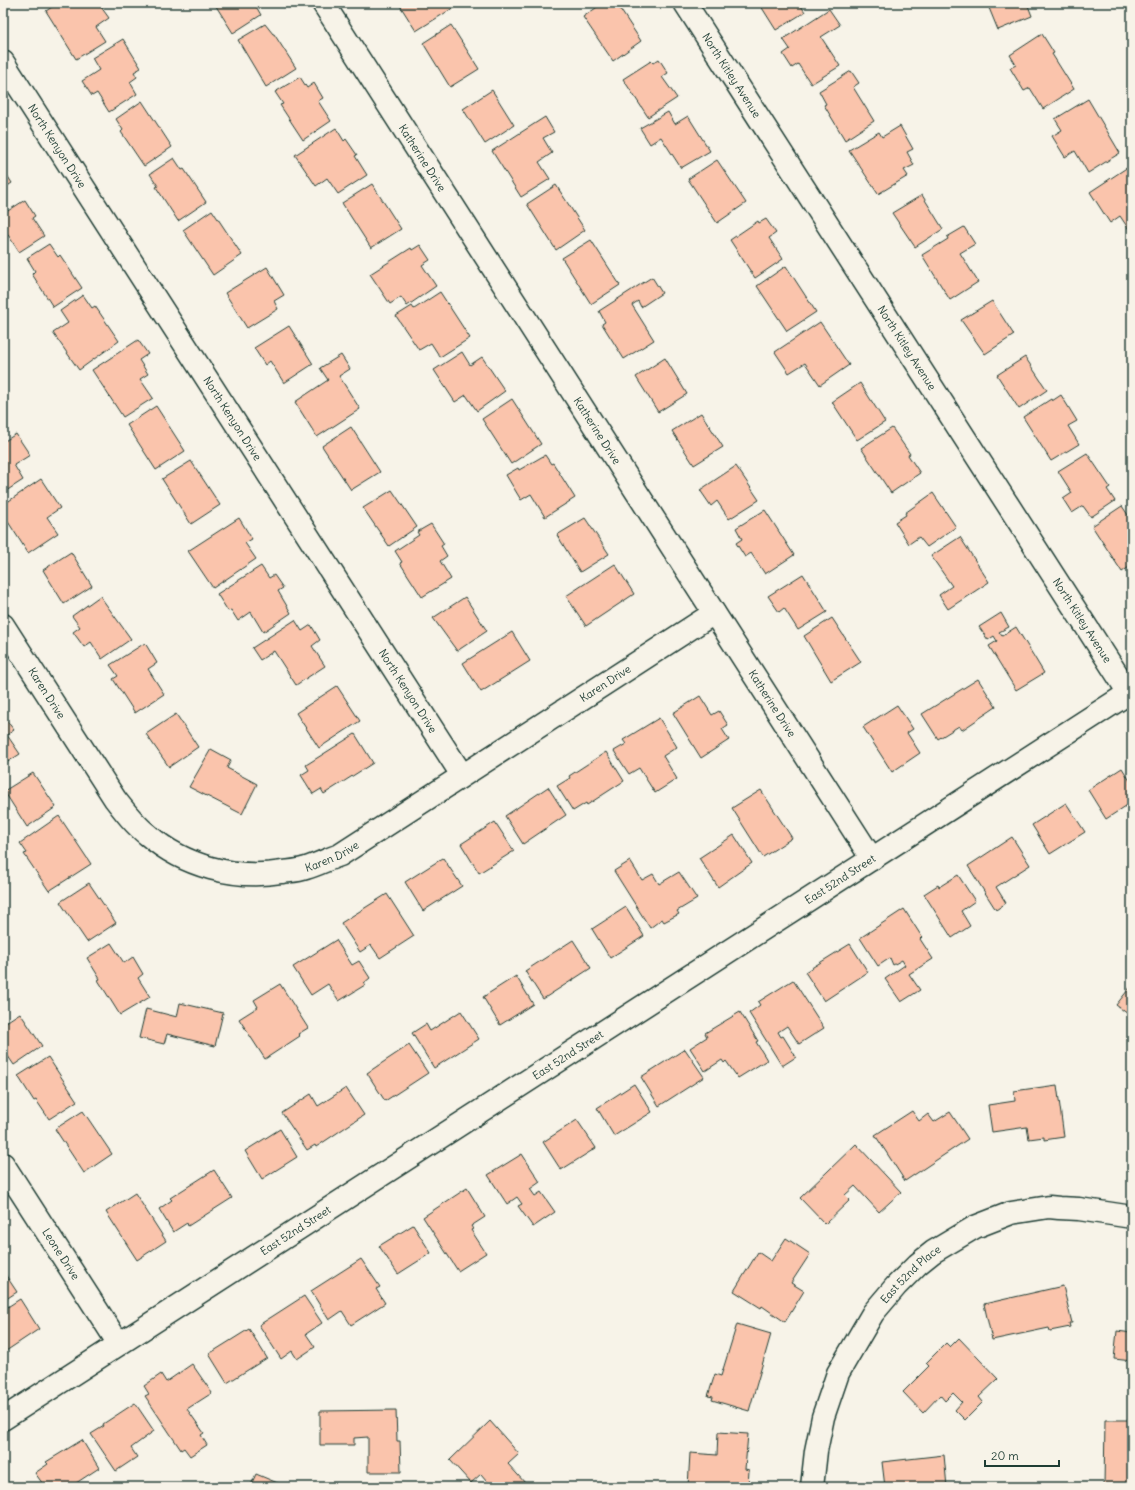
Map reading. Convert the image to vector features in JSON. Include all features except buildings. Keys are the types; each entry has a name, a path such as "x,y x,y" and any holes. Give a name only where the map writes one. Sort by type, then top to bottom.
{"street":[{"name":"Katherine Drive","path":"323,3 872,859"},
{"name":"North Kitley Avenue","path":"685,3 1131,692"},
{"name":"North Kenyon Drive","path":"3,62 462,776"},
{"name":"Karen Drive","path":"3,625 115,799 130,818 148,835 167,849 188,860 211,868 259,876 306,868 340,855 714,613"},
{"name":"East 52nd Street","path":"3,1418 1131,692"},
{"name":"Leone Drive","path":"3,1164 119,1344"},
{"name":"East 52nd Place","path":"812,1487 818,1439 823,1417 838,1373 873,1313 896,1286 918,1264 933,1252 975,1227 1011,1214 1049,1207 1079,1209 1132,1217"}]}
